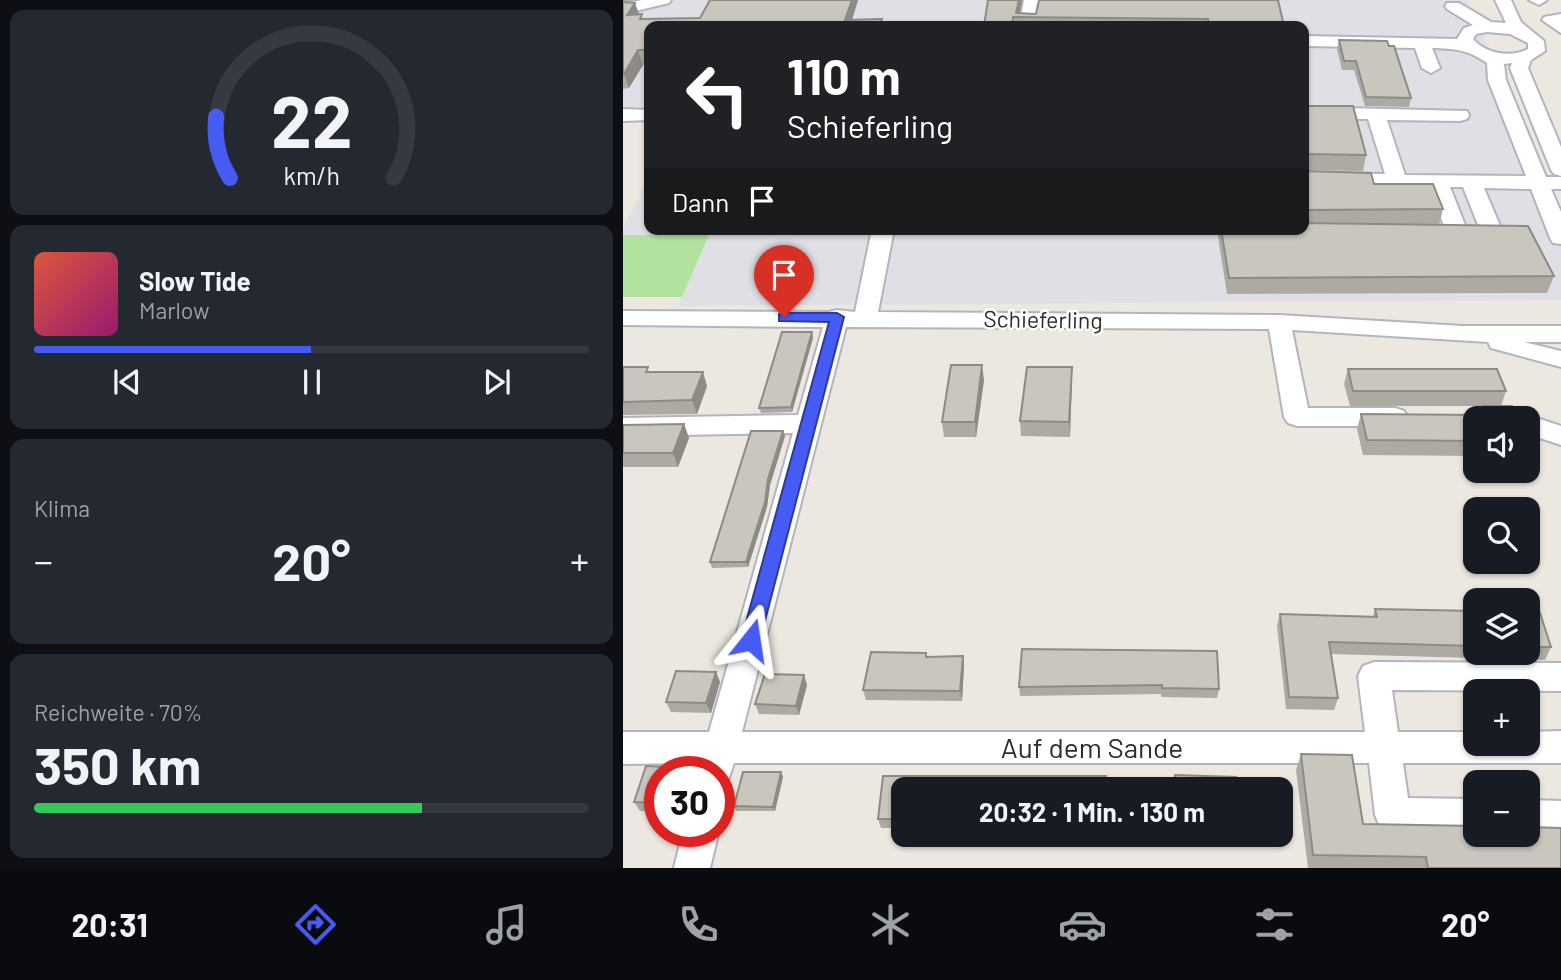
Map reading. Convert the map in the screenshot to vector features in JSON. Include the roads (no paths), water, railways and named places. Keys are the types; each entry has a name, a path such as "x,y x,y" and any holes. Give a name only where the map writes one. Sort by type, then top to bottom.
{"street":[{"path":"623,9 663,0"},
{"path":"1028,21 1032,0"},
{"path":"1309,41 1422,43 1467,39 1491,27 1504,1"},
{"path":"1504,1 1514,24 1531,36 1537,50"},
{"path":"1451,3 1491,27 1523,32"},
{"path":"1451,3 1454,16 1467,39 1495,61 1497,80 1561,238"},
{"path":"1561,19 1550,20 1561,29"},
{"path":"1422,43 1431,68"},
{"path":"1485,54 1505,58 1537,50"},
{"path":"1537,50 1519,68 1561,170"},
{"path":"1309,113 1460,115"},
{"path":"1376,114 1397,180"},
{"path":"623,115 644,115"},
{"path":"1309,179 1561,183"},
{"path":"1417,234 1458,235 1438,181"},
{"path":"1471,181 1493,235"},
{"path":"719,756 810,424 881,235"},
{"name":"Schieferling","path":"623,318 851,317 1279,322 1463,334 1561,334"},
{"path":"1279,322 1297,417 1417,417"},
{"name":"Schieferling","path":"1463,334 1561,359"},
{"path":"623,427 810,424"},
{"path":"1540,428 1561,436"},
{"path":"1463,817 1393,815 1374,676 1561,677"},
{"name":"Auf dem Sande","path":"735,760 1384,747 1561,747"},
{"name":"Auf dem Sande","path":"623,748 686,756"},
{"path":"1540,817 1561,818"},
{"path":"692,868 697,847"}]}
